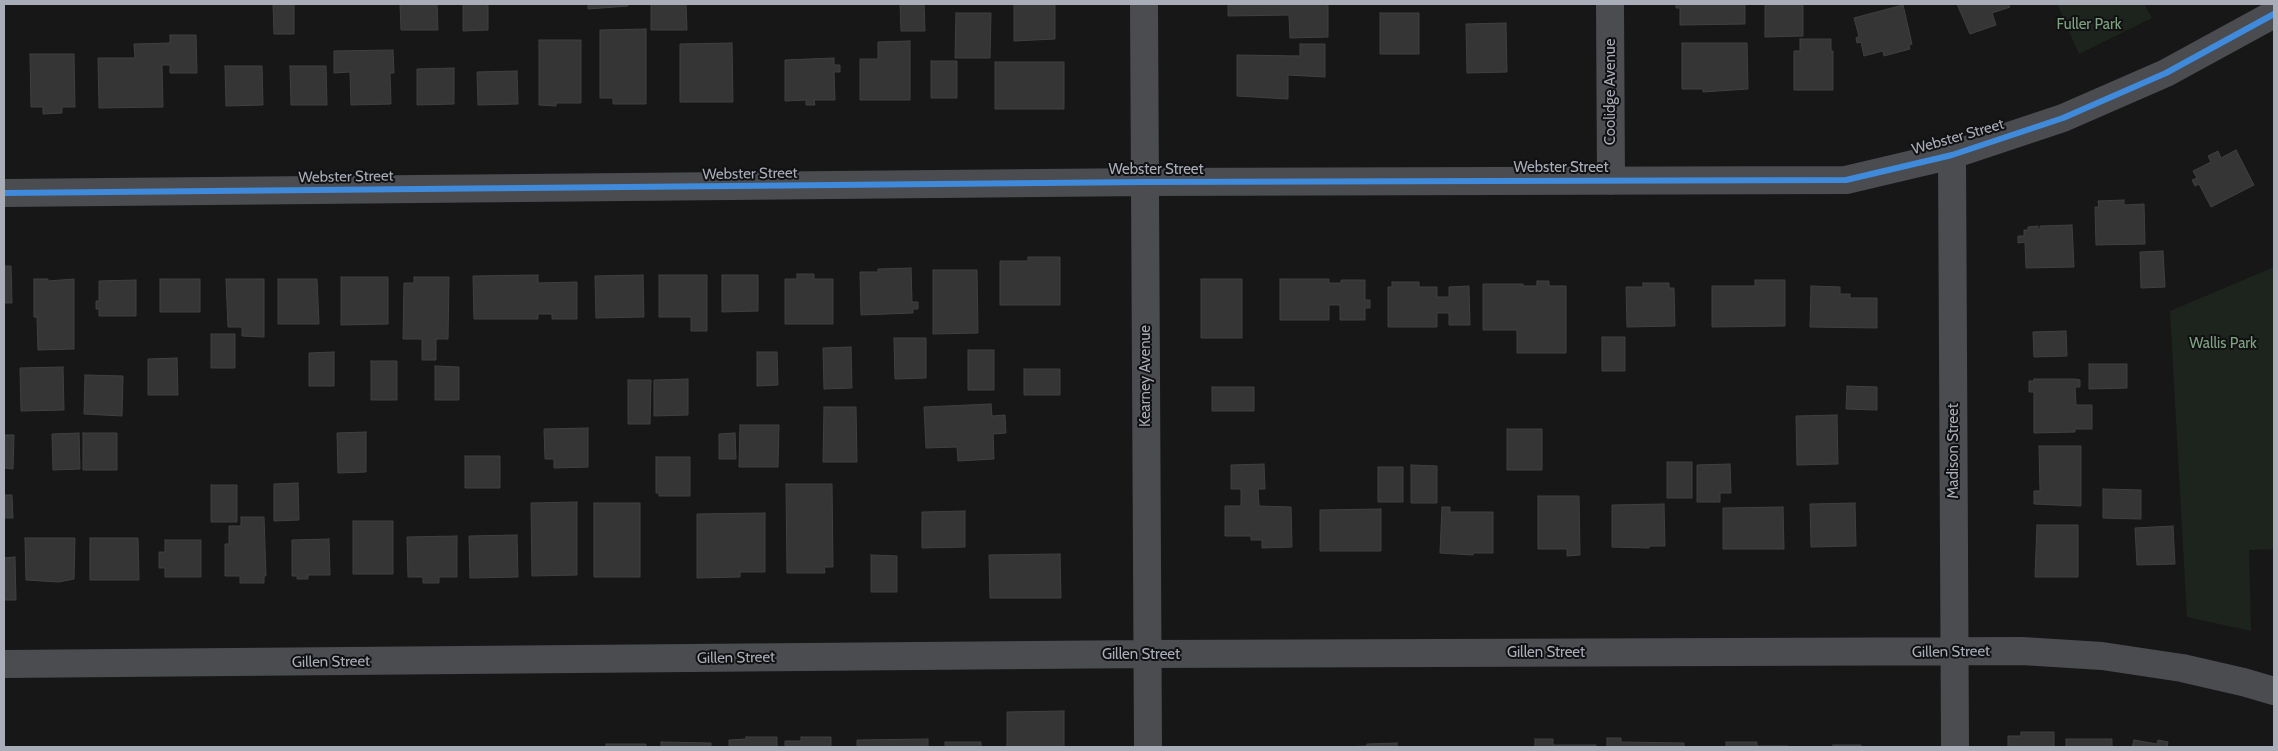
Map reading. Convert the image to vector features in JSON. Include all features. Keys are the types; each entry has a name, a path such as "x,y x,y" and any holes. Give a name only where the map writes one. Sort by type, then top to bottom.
{"street":[{"name":"Kearney Avenue","path":"1144,4 1148,747"},
{"name":"Coolidge Avenue","path":"1610,4 1612,181"},
{"name":"Webster Street","path":"4,193 1145,182 1846,180 1952,155 2062,118 2166,73 2274,14"},
{"name":"Madison Street","path":"1952,155 1955,747"},
{"name":"Gillen Street","path":"4,664 1147,654 2022,651 2102,656 2182,668 2274,691"}],"green space":[{"name":"Fuller Park","path":"2057,4 2144,4 2152,18 2079,54"},
{"name":"Wallis Park","path":"2274,267 2274,549 2249,550 2251,631 2187,617 2170,311"}],"building":[{"path":"273,4 294,4 294,34 274,34"},
{"path":"400,4 437,4 438,30 401,30"},
{"path":"463,4 488,4 488,30 463,31"},
{"path":"588,4 628,4 628,6 588,9"},
{"path":"651,4 686,4 687,30 651,30"},
{"path":"900,4 924,4 925,31 901,31"},
{"path":"1014,4 1055,4 1055,39 1014,41"},
{"path":"1228,4 1328,4 1328,37 1290,38 1289,15 1228,16"},
{"path":"1676,4 1745,4 1745,24 1680,25 1680,8 1676,8"},
{"path":"1765,4 1803,4 1803,36 1765,37"},
{"path":"1957,4 2008,4 2010,7 1992,13 1996,25 1970,34"},
{"path":"1903,5 1912,44 1909,45 1910,49 1884,56 1883,51 1864,56 1861,42 1857,43 1856,38 1859,36 1854,18"},
{"path":"956,13 991,13 990,58 955,58"},
{"path":"1380,13 1419,13 1419,54 1380,54"},
{"path":"1506,23 1507,72 1467,73 1466,24"},
{"path":"646,29 646,104 613,104 613,98 600,98 600,30"},
{"path":"170,35 196,35 197,73 170,73 170,65 162,65 163,107 99,108 98,58 135,58 134,44 170,43"},
{"path":"1800,39 1831,39 1831,51 1833,51 1833,90 1794,90 1794,51 1800,51"},
{"path":"539,40 581,40 581,103 556,103 556,106 539,105"},
{"path":"910,41 910,100 860,100 860,59 878,59 878,42"},
{"path":"732,43 733,102 680,102 680,44"},
{"path":"1682,43 1747,43 1748,89 1703,92 1703,89 1682,89"},
{"path":"1300,44 1325,44 1325,77 1288,75 1288,99 1237,96 1237,55 1300,56"},
{"path":"393,50 394,73 390,73 391,104 351,105 350,72 334,73 334,51"},
{"path":"30,54 74,54 75,107 62,107 62,113 43,114 43,107 31,107"},
{"path":"834,58 834,65 840,65 840,72 834,72 835,100 814,100 815,105 806,105 806,100 785,101 785,60"},
{"path":"931,61 957,61 957,98 931,98"},
{"path":"995,62 1064,62 1064,109 995,109"},
{"path":"225,66 262,66 263,105 226,106"},
{"path":"290,66 326,66 327,105 291,105"},
{"path":"454,68 454,104 417,105 417,69"},
{"path":"517,71 518,104 478,105 477,72"},
{"path":"2236,150 2254,185 2211,207 2199,184 2195,186 2192,180 2197,178 2193,171 2211,162 2208,156 2218,151 2221,158"},
{"path":"2124,200 2124,205 2144,204 2145,244 2096,245 2095,207 2099,207 2098,201"},
{"path":"2072,225 2074,267 2026,268 2025,242 2018,243 2018,236 2024,236 2024,230 2028,230 2028,227 2038,226 2038,230 2040,226"},
{"path":"2163,251 2165,287 2141,288 2140,252"},
{"path":"1028,257 1060,257 1060,305 1000,305 1000,261 1028,261"},
{"path":"4,266 11,266 12,303 4,303"},
{"path":"911,268 912,302 918,302 918,309 913,309 913,313 861,315 860,272 878,272 878,269"},
{"path":"933,270 977,270 978,333 933,334"},
{"path":"797,274 814,274 814,279 833,279 833,324 785,324 785,279 797,279"},
{"path":"538,275 538,283 577,282 577,319 552,319 552,314 538,314 538,319 474,319 473,276"},
{"path":"643,275 644,317 596,318 595,276"},
{"path":"659,275 707,275 707,331 691,331 691,317 659,317"},
{"path":"722,275 758,275 758,311 722,312"},
{"path":"341,277 388,277 388,324 341,325"},
{"path":"414,277 449,277 448,339 436,339 436,360 422,360 422,339 403,339 404,283 414,283"},
{"path":"34,279 48,279 48,281 74,279 74,349 38,350 37,317 34,317"},
{"path":"160,279 200,279 200,312 160,312"},
{"path":"226,279 264,279 264,337 242,336 242,327 228,327"},
{"path":"278,279 317,279 319,324 278,324"},
{"path":"1201,279 1242,279 1242,338 1201,338"},
{"path":"1280,279 1329,279 1329,283 1341,283 1341,280 1365,280 1365,300 1370,300 1370,308 1365,308 1365,320 1340,320 1340,305 1329,305 1329,320 1280,320"},
{"path":"136,280 136,316 99,316 99,309 96,309 96,301 99,301 99,281"},
{"path":"1755,280 1785,280 1785,326 1712,327 1712,286 1755,286"},
{"path":"1537,281 1549,281 1549,286 1566,286 1566,353 1517,353 1517,330 1483,330 1483,284 1537,286"},
{"path":"1392,282 1419,282 1419,287 1437,287 1437,297 1449,297 1449,287 1469,286 1470,325 1449,325 1449,313 1437,313 1437,327 1388,327 1388,287 1392,287"},
{"path":"1643,283 1669,283 1669,288 1674,288 1675,326 1627,327 1626,287 1643,287"},
{"path":"1811,286 1840,287 1840,294 1850,294 1850,298 1877,298 1877,328 1810,327"},
{"path":"2066,331 2067,356 2034,357 2033,332"},
{"path":"211,334 235,334 235,368 211,368"},
{"path":"1602,337 1625,337 1625,371 1602,371"},
{"path":"894,338 926,338 926,378 895,379"},
{"path":"851,347 852,388 824,389 823,348"},
{"path":"968,350 994,350 994,390 968,390"},
{"path":"334,352 334,386 309,386 309,353"},
{"path":"757,352 777,352 778,385 757,386"},
{"path":"177,358 178,395 148,395 148,359"},
{"path":"371,361 397,361 397,400 371,400"},
{"path":"2089,364 2127,364 2127,388 2089,389"},
{"path":"435,366 459,367 459,400 435,400"},
{"path":"63,367 64,410 21,411 20,368"},
{"path":"1024,369 1060,369 1060,395 1024,395"},
{"path":"85,375 123,376 122,416 84,414"},
{"path":"688,379 688,415 654,416 654,380"},
{"path":"2034,379 2080,380 2080,387 2075,387 2076,405 2092,405 2092,429 2075,429 2075,432 2034,433 2034,392 2029,392 2029,381 2034,381"},
{"path":"628,380 651,380 650,424 628,424"},
{"path":"1847,386 1877,387 1877,410 1846,409"},
{"path":"1212,387 1254,387 1254,411 1212,411"},
{"path":"991,404 992,416 1005,415 1006,433 993,434 994,459 958,461 957,447 926,448 924,407"},
{"path":"824,407 856,407 857,462 823,462"},
{"path":"1837,415 1838,464 1797,465 1796,416"},
{"path":"740,425 779,425 778,467 739,467"},
{"path":"588,428 588,467 554,468 554,459 545,459 544,429"},
{"path":"1507,429 1542,429 1542,470 1507,470"},
{"path":"366,432 366,472 338,473 337,433"},
{"path":"79,433 80,469 53,470 52,434"},
{"path":"83,433 117,433 117,470 83,470"},
{"path":"735,433 736,459 719,459 719,434"},
{"path":"4,435 14,435 13,469 4,468"},
{"path":"2039,446 2081,446 2081,506 2034,504 2034,491 2040,491"},
{"path":"465,456 500,456 500,488 465,488"},
{"path":"656,457 690,457 690,496 659,496 659,493 656,493"},
{"path":"1667,462 1692,462 1692,498 1667,498"},
{"path":"1264,464 1265,489 1258,489 1259,506 1291,507 1292,547 1262,548 1262,540 1251,540 1251,536 1225,536 1225,506 1241,506 1241,489 1231,489 1231,465"},
{"path":"1730,464 1731,493 1720,493 1720,502 1697,502 1697,465"},
{"path":"1411,465 1437,466 1437,503 1411,503"},
{"path":"1378,467 1403,467 1403,502 1378,502"},
{"path":"298,483 299,520 274,521 274,484"},
{"path":"786,484 832,484 833,567 824,567 825,573 787,573"},
{"path":"211,485 237,485 237,522 211,522"},
{"path":"2103,489 2141,490 2141,519 2103,518"},
{"path":"4,495 12,495 13,518 4,518"},
{"path":"1538,496 1579,496 1580,555 1567,556 1567,549 1538,549"},
{"path":"577,502 577,575 532,576 531,503"},
{"path":"594,503 640,503 640,577 594,577"},
{"path":"1855,503 1856,546 1811,547 1810,504"},
{"path":"1664,504 1665,546 1649,546 1649,548 1612,547 1612,505"},
{"path":"1442,507 1450,507 1450,512 1493,512 1493,553 1473,553 1473,555 1440,553"},
{"path":"1783,507 1784,549 1723,549 1723,508"},
{"path":"1381,509 1381,551 1320,551 1320,510"},
{"path":"965,511 965,547 922,548 922,512"},
{"path":"765,513 765,572 740,572 740,577 697,578 697,514"},
{"path":"241,517 264,517 266,576 264,576 264,583 240,583 240,576 225,576 225,544 229,544 229,526 241,526"},
{"path":"353,521 393,521 393,574 353,574"},
{"path":"2037,525 2078,525 2078,577 2035,577"},
{"path":"2173,526 2175,564 2137,565 2135,528"},
{"path":"517,535 518,577 470,578 469,536"},
{"path":"457,536 457,577 439,577 439,583 423,583 423,577 408,577 407,537"},
{"path":"25,538 75,538 74,579 59,582 26,580"},
{"path":"90,538 138,538 139,580 90,580"},
{"path":"329,539 330,575 308,575 308,579 297,579 297,576 292,576 292,540"},
{"path":"165,540 201,540 201,577 165,577 165,568 159,568 159,552 165,552"},
{"path":"1060,554 1061,598 990,598 989,555"},
{"path":"871,555 897,556 897,592 871,592"},
{"path":"15,557 16,600 4,600 4,558"},
{"path":"1064,711 1064,747 1007,747 1007,712"},
{"path":"2021,732 2054,732 2054,747 2008,747 2008,736 2021,736"},
{"path":"746,737 777,737 777,747 729,747 729,740 746,739"},
{"path":"801,737 831,737 831,747 785,747 785,741 801,741"},
{"path":"1607,738 1621,738 1621,742 1684,743 1684,747 1607,747"},
{"path":"928,739 928,747 857,747 857,740"},
{"path":"1535,739 1553,739 1553,745 1596,745 1596,747 1535,747"},
{"path":"2066,739 2112,739 2112,747 2066,747"},
{"path":"2134,740 2157,744 2158,740 2168,742 2167,747 2132,747"},
{"path":"661,742 711,743 711,747 661,747"},
{"path":"945,742 981,742 981,747 945,747"},
{"path":"1726,742 1757,742 1757,746 1788,747 1726,747"},
{"path":"1397,743 1397,747 1344,747 1367,746 1367,744"},
{"path":"606,744 646,744 646,747 606,747"},
{"path":"1833,745 1861,745 1861,747 1833,747"}],"cycle path":[{"path":"4,193 1145,182 1846,180 1952,155 2063,118 2166,73 2274,14"}]}
